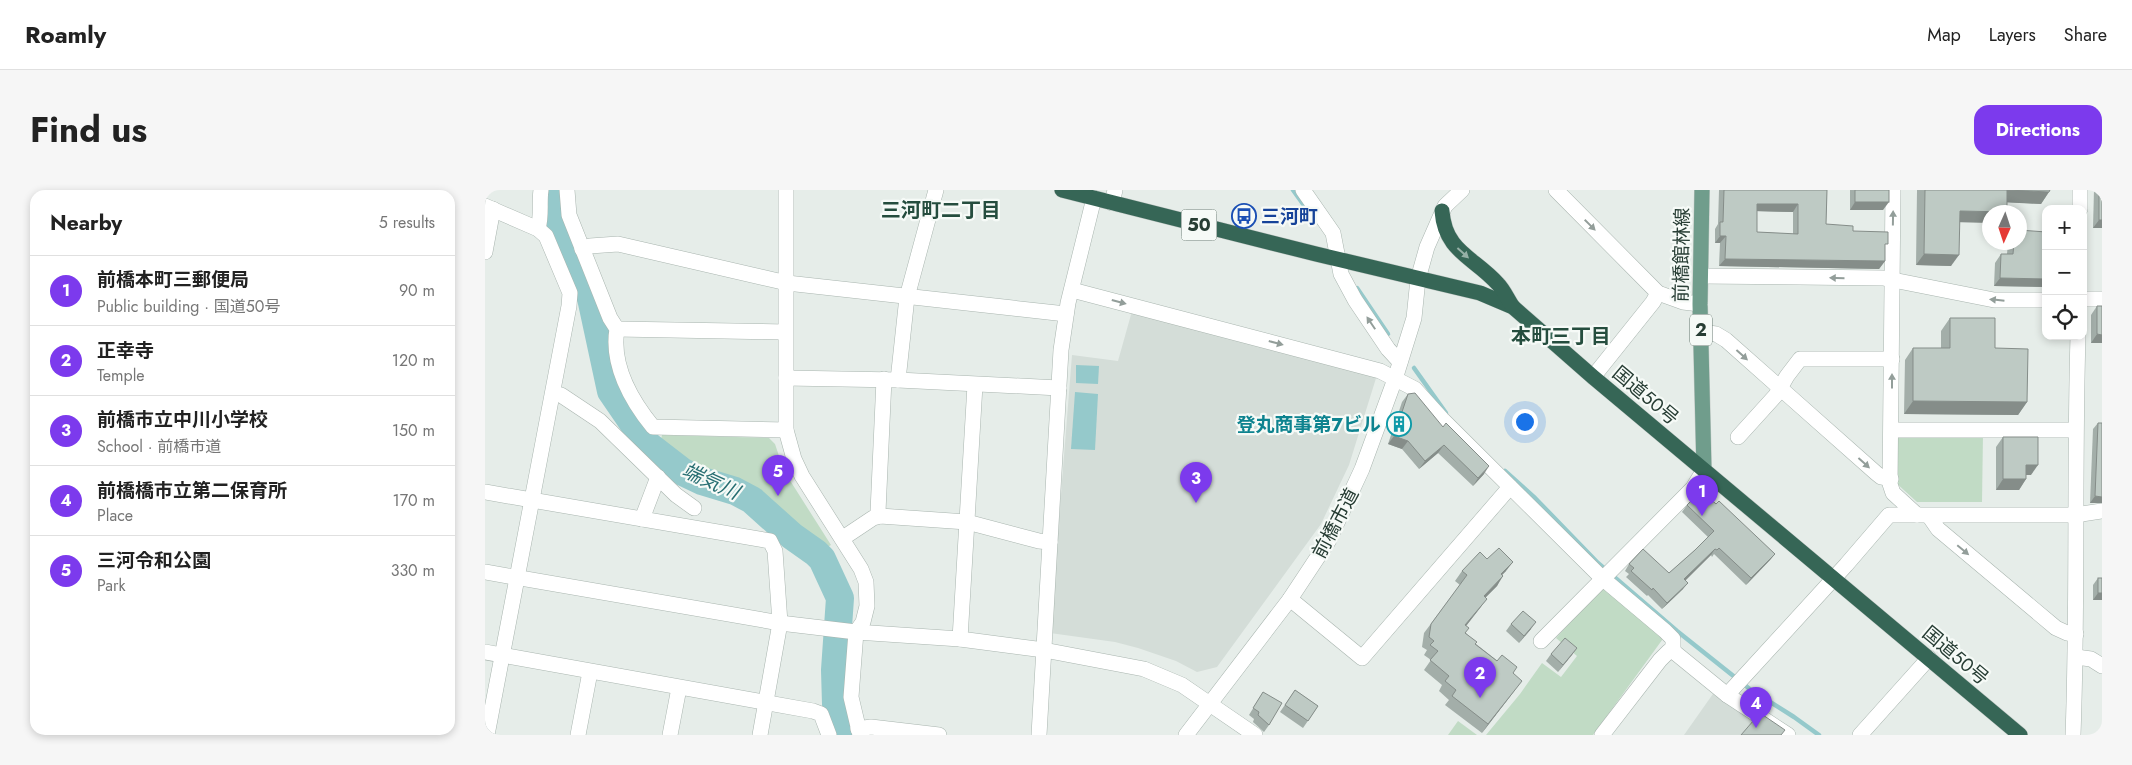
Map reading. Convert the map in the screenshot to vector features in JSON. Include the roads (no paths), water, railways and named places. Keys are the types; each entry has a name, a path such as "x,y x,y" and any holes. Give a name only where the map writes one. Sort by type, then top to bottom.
{"highway":[{"name":"国道50号","path":"1062,190 1095,198 1113,196 1336,259 1480,293 1513,307 1593,377 2020,735"},
{"path":"1442,211 1444,227 1450,240 1499,284 1513,307"}],"main road":[{"name":"前橋館林線","path":"1702,190 1700,304 1704,470"}],"street":[{"path":"538,228 542,214 541,190"},
{"path":"567,190 569,215 610,318 617,328 615,342 623,382 653,427 786,430"},
{"path":"786,190 786,430 794,459 802,476 843,538 861,569 866,582 867,606 863,622 853,631 851,696 859,732 871,727 939,735"},
{"path":"880,516 878,512 891,380 907,297 936,190"},
{"path":"1303,190 1333,232 1336,259 1341,274 1355,300 1388,349 1400,362"},
{"path":"1556,190 1658,292 1683,302 1700,304"},
{"path":"1893,190 1891,479 1893,492 2056,628 2076,634"},
{"path":"2080,190 2080,205"},
{"name":"前橋市道","path":"1186,735 1290,598 1333,531 1362,469 1395,379 1414,318 1418,279 1427,247 1442,211 1452,193"},
{"path":"1039,735 1059,388 1066,314 1095,198"},
{"path":"485,252 489,208 538,228 546,236 570,293 533,501 487,735"},
{"path":"583,249 590,246 618,244 787,283 1066,314"},
{"path":"1701,276 1883,278 1995,300 2042,300"},
{"path":"1072,290 1380,370 1415,389 1442,419 1602,578 1673,639 1673,651"},
{"path":"1593,377 1653,302 1658,292"},
{"path":"2087,299 2102,299"},
{"path":"617,328 785,332"},
{"path":"1701,332 1716,334 1726,340 1875,473 1881,477 1891,479"},
{"path":"2073,735 2076,657 2075,430 2078,340"},
{"path":"1739,437 1776,395 1797,362 1805,358 1892,359"},
{"path":"786,378 891,380 1059,388"},
{"path":"959,639 975,385"},
{"path":"553,393 561,395 600,422 676,495 694,508"},
{"path":"1892,430 2075,430"},
{"path":"1541,641 1693,488 1704,470"},
{"path":"642,519 658,477"},
{"path":"1290,598 1362,658 1511,488"},
{"path":"485,492 770,542 775,551 780,623 760,735"},
{"path":"1727,695 1834,579 1889,515 2075,515 2102,511"},
{"path":"843,538 873,518 880,516 967,522 1039,541 1050,542"},
{"path":"485,572 780,623 959,639 1044,650 1144,669 1182,685 1255,735"},
{"path":"1602,735 1660,660 1669,651 1673,651"},
{"path":"1673,651 1727,695 1788,735"},
{"path":"485,652 821,714 829,735"},
{"path":"2076,657 2091,659 2102,666"},
{"path":"1860,735 1929,658"},
{"path":"578,735 590,672"},
{"path":"670,735 679,688"}],"water":[{"path":"1076,365 1099,366 1098,384 1076,383"},
{"path":"1075,392 1098,394 1095,450 1071,449"}],"waterway":[{"name":"端気川","path":"552,190 556,215 591,298 611,391 648,445 683,472 702,481 735,491 752,500 792,536 822,559 840,598 835,670 836,704 846,735"},
{"path":"1293,190 1308,211"},
{"path":"1357,288 1388,334"},
{"path":"1414,368 1446,413"},
{"path":"1505,471 1535,498 1598,563 1677,631 1751,690 1819,735"}],"place":[{"name":"三河町","path":"1244,216"},
{"name":"登丸商事第7ビル","path":"1399,424"},
{"name":"三河令和公園","path":"778,496"},
{"name":"前橋市立中川小学校","path":"1196,503"},
{"name":"前橋本町三郵便局","path":"1702,516"},
{"name":"正幸寺","path":"1480,698"},
{"name":"前橋橋市立第二保育所","path":"1756,728"}],"district":[{"name":"三河町二丁目","path":"941,210"},
{"name":"本町三丁目","path":"1561,336"}]}
